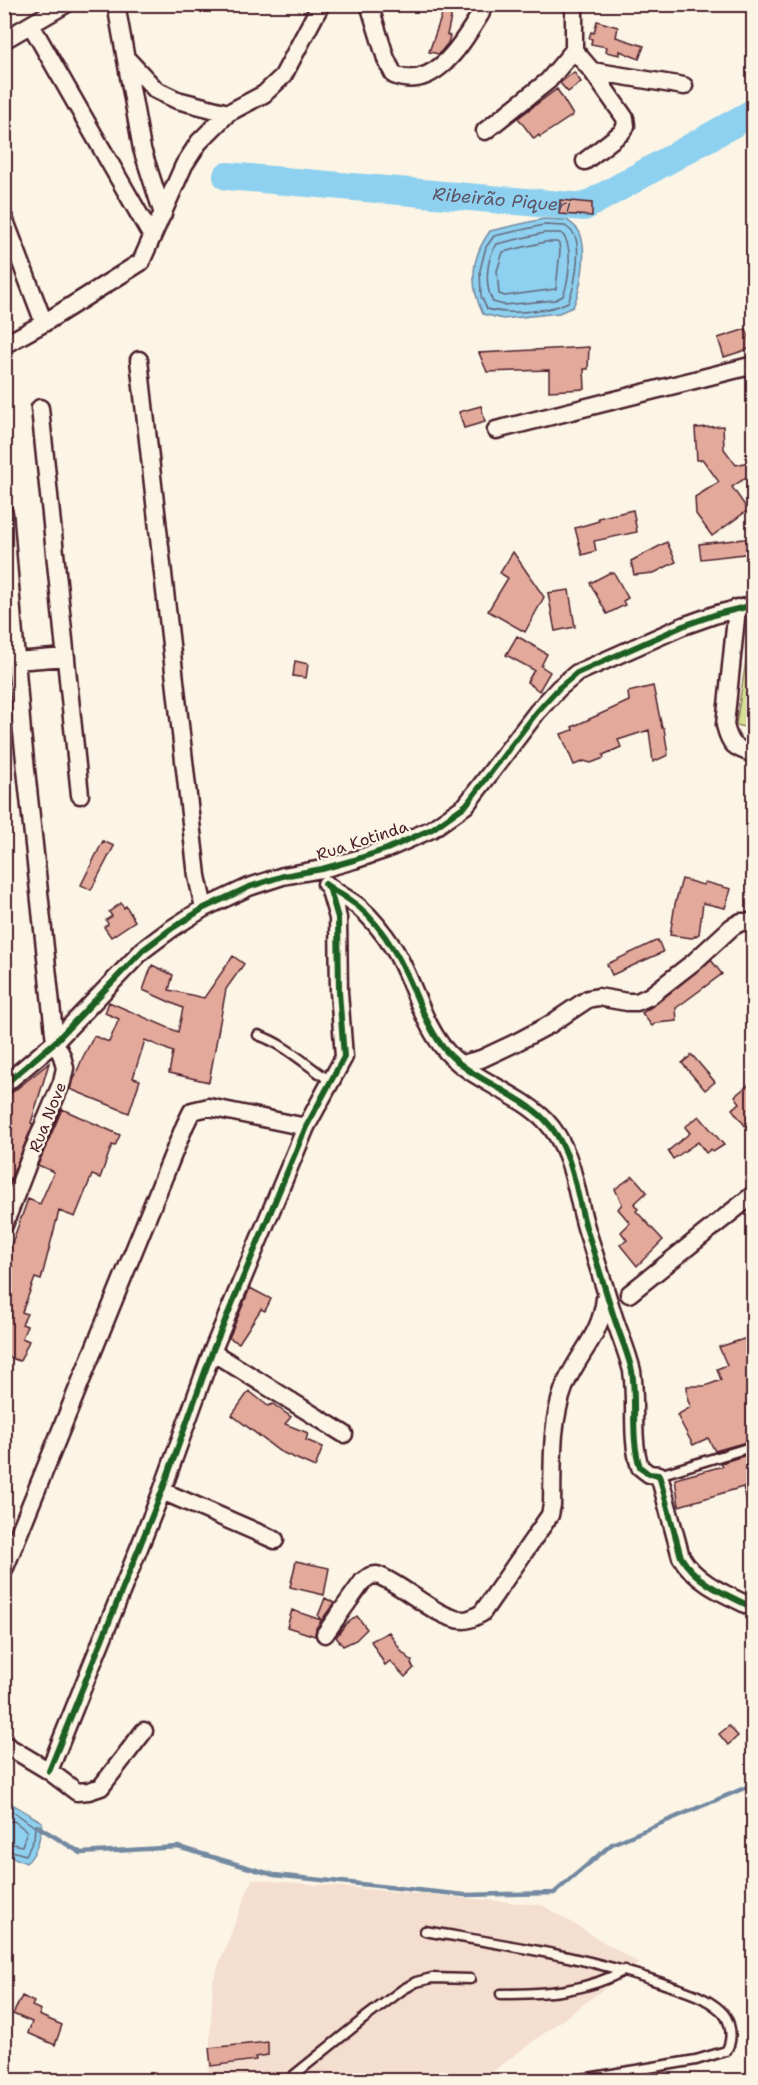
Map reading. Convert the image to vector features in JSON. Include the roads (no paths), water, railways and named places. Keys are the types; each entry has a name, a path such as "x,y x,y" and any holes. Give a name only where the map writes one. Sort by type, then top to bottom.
{"street":[{"path":"4,40 66,4"},
{"path":"117,4 142,149 163,214"},
{"path":"4,345 44,323 141,262 184,165 199,142 228,113 264,94 283,76 321,4"},
{"path":"369,4 386,59 394,75 406,80 420,77 441,66 456,52 481,13"},
{"path":"485,132 548,81 574,50 574,4"},
{"path":"31,25 152,235"},
{"path":"574,50 625,118 626,126 621,133 585,161"},
{"path":"128,60 156,90 177,100 228,113"},
{"path":"592,71 684,86"},
{"path":"4,218 44,323"},
{"path":"139,360 195,864 204,908"},
{"path":"496,430 753,364"},
{"path":"40,408 80,795"},
{"name":"Rua Nove","path":"4,513 23,744 55,1042 65,1068 62,1082 4,1225"},
{"path":"745,607 725,725 729,740 738,749 753,754"},
{"name":"Rua Kotinda","path":"4,1085 55,1042 143,950 204,908 249,887 283,876 354,860 387,849 432,829 466,805 537,712 568,680 584,668 668,632 745,607"},
{"path":"16,661 66,657"},
{"path":"310,871 361,909 376,925 405,970 434,1035 452,1057 537,1113 564,1146 574,1176 588,1235 632,1371 638,1460 643,1471 659,1475 681,1557 688,1569 703,1581 753,1608"},
{"path":"50,1771 162,1491 212,1352 306,1127 344,1057 339,992 338,918 329,887"},
{"path":"462,1064 481,1059 523,1039 588,999 598,997 637,1002 650,996 695,961 732,927 741,922 753,924"},
{"path":"4,1570 192,1111 209,1107 306,1127"},
{"path":"629,1294 753,1194"},
{"path":"325,1634 363,1581 370,1576 377,1575 448,1617 462,1620 482,1614 550,1515 557,1411 566,1384 603,1317 606,1291"},
{"path":"212,1352 344,1434"},
{"path":"162,1491 275,1540"},
{"path":"4,1744 50,1771 77,1792 89,1791 101,1786 144,1731"}],"lane":[{"path":"258,1035 295,1054 332,1082"},
{"path":"659,1475 753,1446"},
{"path":"425,1931 555,1953 625,1970 702,1997 722,2011 730,2028 730,2045 726,2051 696,2060 576,2080"},
{"path":"501,1994 541,1994 577,1989 611,1978 625,1970"},
{"path":"288,2080 366,2017 416,1982 432,1978 470,1979"}],"water":[{"path":"543,219 567,220 580,233 583,250 582,270 579,291 573,307 559,313 503,319 483,314 476,292 474,271 479,251 490,231"},
{"path":"12,1804 42,1822 36,1850 26,1863 5,1854 5,1811"}],"waterway":[{"name":"Ribeirão Piqueri","path":"227,176 584,207 754,112"},
{"path":"37,1826 81,1853 178,1847 274,1875 465,1895 554,1893 612,1844 754,1784"}]}
